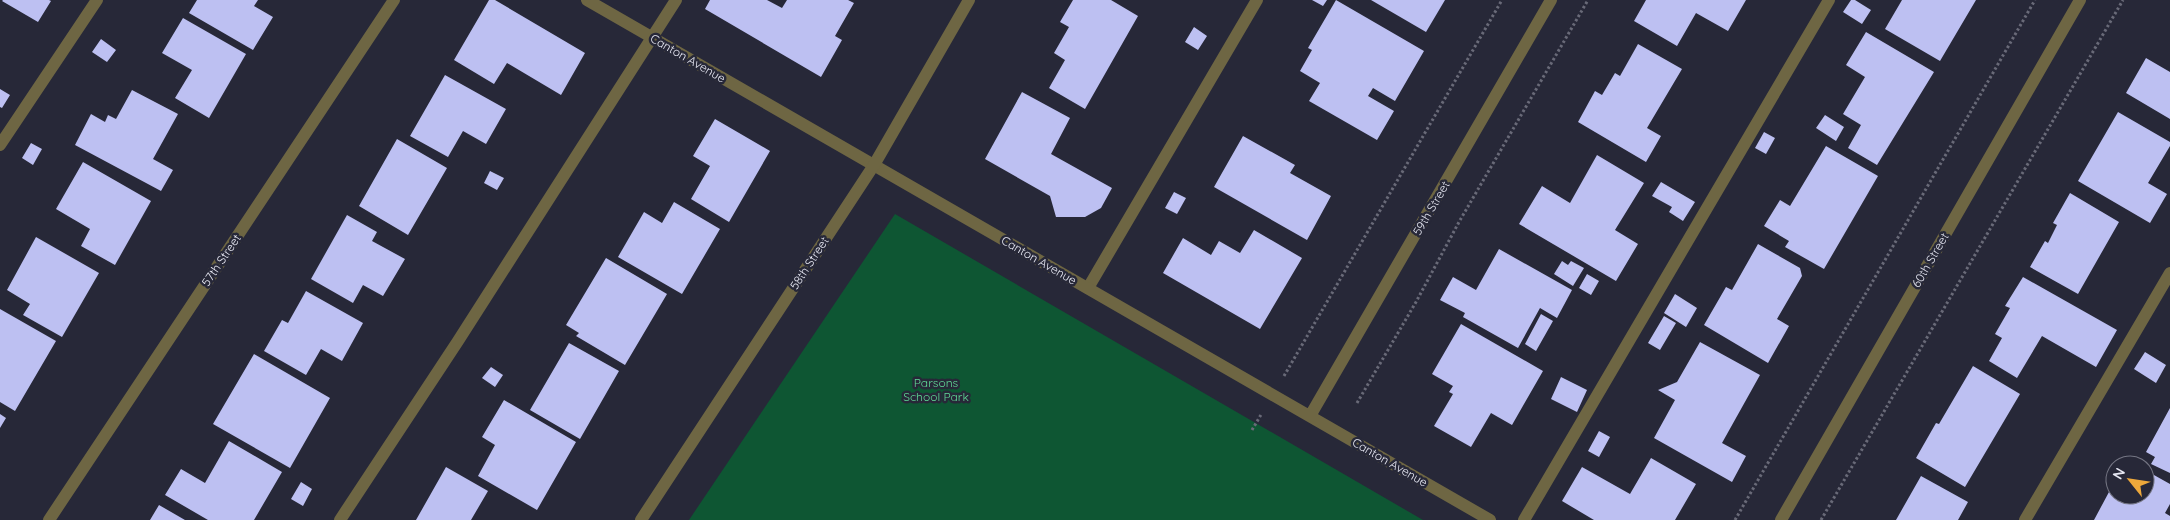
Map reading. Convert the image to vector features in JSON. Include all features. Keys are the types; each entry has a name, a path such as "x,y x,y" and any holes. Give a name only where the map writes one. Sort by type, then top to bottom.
{"street":[{"path":"0,145 97,0"},
{"name":"57th Street","path":"48,520 394,0"},
{"name":"Canton Avenue","path":"587,0 1490,520"},
{"path":"340,520 676,0"},
{"name":"58th Street","path":"641,520 874,165 968,0"},
{"path":"1088,288 1257,0"},
{"name":"59th Street","path":"1310,416 1551,0"},
{"path":"1524,520 1829,0"},
{"name":"60th Street","path":"1781,520 2080,0"},
{"path":"2026,520 2170,273"}],"path":[{"path":"1252,430 1502,0"},
{"path":"1357,403 1416,302 1459,222 1588,0"},
{"path":"1735,520 2036,0"},
{"path":"1821,520 2122,0"}],"green space":[{"name":"Parsons School Park","path":"895,214 1423,520 689,520"}],"building":[{"path":"3,0 49,0 51,1 38,22"},
{"path":"197,0 258,0 254,6 273,17 253,50 189,13"},
{"path":"489,0 495,0 585,53 561,95 507,63 494,84 454,60"},
{"path":"710,0 767,0 782,8 787,0 848,0 854,3 835,36 842,40 821,77 705,9"},
{"path":"1073,0 1111,0 1138,16 1085,109 1049,88 1065,60 1054,53 1069,27 1060,22"},
{"path":"1312,0 1327,0 1323,6"},
{"path":"1336,0 1424,51 1395,101 1373,88 1368,96 1394,111 1377,140 1309,101 1320,83 1300,71 1312,50 1308,48"},
{"path":"1371,0 1445,0 1426,32"},
{"path":"1646,0 1746,0 1728,31 1696,13 1677,46 1634,21"},
{"path":"1851,0 1855,0 1871,10 1862,24 1843,12"},
{"path":"1902,0 1976,0 1940,61 1885,29"},
{"path":"183,18 246,54 209,118 175,98 192,70 162,53"},
{"path":"1194,27 1207,36 1198,50 1185,42"},
{"path":"1866,32 1934,72 1877,165 1848,148 1861,125 1843,114 1865,77 1846,65"},
{"path":"101,39 116,50 107,62 92,52"},
{"path":"1638,44 1682,69 1647,128 1661,136 1646,162 1578,122 1595,91 1602,95 1615,73 1620,76"},
{"path":"2146,58 2170,72 2170,119 2126,93"},
{"path":"445,75 506,109 486,144 463,131 448,157 410,136"},
{"path":"0,89 10,95 2,108 0,107"},
{"path":"132,90 178,114 153,159 173,170 161,191 75,145 91,114 105,122 108,115 116,119"},
{"path":"1022,92 1070,118 1051,154 1112,188 1101,208 1085,217 1056,217 1050,196 985,159"},
{"path":"2118,112 2170,142 2170,146 2148,183 2167,194 2150,223 2078,181"},
{"path":"1825,115 1844,127 1836,141 1816,128"},
{"path":"715,119 770,151 729,222 691,199 710,166 693,156"},
{"path":"1764,132 1775,138 1766,154 1755,148"},
{"path":"1243,136 1295,165 1290,173 1331,196 1307,240 1214,187"},
{"path":"397,139 447,168 408,235 359,206"},
{"path":"31,143 42,149 33,165 22,158"},
{"path":"1826,146 1878,176 1824,269 1785,247 1789,241 1764,226 1780,200 1790,206"},
{"path":"1597,155 1644,183 1615,230 1638,244 1616,281 1519,224 1542,186 1570,203"},
{"path":"83,162 151,201 115,265 81,246 90,229 56,209"},
{"path":"490,171 504,178 497,190 484,183"},
{"path":"1661,182 1695,202 1683,221 1669,212 1672,207 1652,196"},
{"path":"1174,192 1186,198 1177,214 1165,208"},
{"path":"2070,193 2119,222 2078,294 2030,267 2045,241 2048,243 2057,225 2053,223"},
{"path":"674,202 720,229 682,294 618,257 644,212 662,223"},
{"path":"347,215 377,232 372,241 405,259 383,296 363,285 353,303 311,279"},
{"path":"1254,230 1302,258 1260,329 1163,273 1183,238 1211,255 1219,241 1240,253"},
{"path":"36,237 99,273 62,337 23,315 30,304 7,290"},
{"path":"1758,244 1800,268 1802,276 1777,319 1789,326 1768,363 1704,325 1726,287 1732,290"},
{"path":"1499,249 1572,290 1557,318 1540,308 1518,348 1463,317 1465,313 1440,300 1453,277 1476,290"},
{"path":"606,258 667,294 625,365 576,336 579,333 566,325"},
{"path":"1562,261 1568,265 1571,261 1584,268 1573,286 1554,274"},
{"path":"1587,274 1599,281 1591,295 1579,288"},
{"path":"2023,277 2117,330 2096,367 2042,336 2017,378 1989,361 2002,338 1995,334 2010,308 2005,306"},
{"path":"306,291 363,323 342,361 321,349 306,375 264,351 282,320 288,323"},
{"path":"1675,294 1697,308 1686,327 1664,313"},
{"path":"0,309 56,341 15,411 0,402"},
{"path":"1541,314 1553,321 1536,351 1525,344"},
{"path":"1664,316 1676,323 1660,350 1648,343"},
{"path":"1461,324 1543,371 1512,425 1491,413 1471,447 1434,426 1453,394 1449,392 1453,386 1432,374"},
{"path":"1700,342 1760,375 1722,443 1746,456 1732,482 1654,438 1675,400 1658,390 1677,382"},
{"path":"569,343 619,371 580,439 530,410"},
{"path":"2145,352 2166,365 2156,383 2134,369"},
{"path":"254,354 330,398 290,468 213,424"},
{"path":"1973,366 2020,394 1965,487 1916,458 1936,423 1939,424"},
{"path":"491,367 503,375 495,387 482,378"},
{"path":"1561,377 1587,390 1577,412 1551,399"},
{"path":"504,400 576,442 537,510 478,476 495,445 482,437"},
{"path":"2170,408 2170,473 2155,466 2155,455 2146,452"},
{"path":"0,414 6,418 0,428"},
{"path":"1599,431 1610,437 1599,457 1588,451"},
{"path":"229,441 282,472 254,520 208,520 165,495 181,469 205,483"},
{"path":"1651,458 1696,484 1675,520 1594,520 1562,501 1582,467 1630,494"},
{"path":"446,467 488,491 471,520 416,520"},
{"path":"1921,476 1968,502 1958,520 1896,520"},
{"path":"2155,476 2170,484 2170,504 2165,513 2170,516 2170,520 2094,520 2105,499 2105,505 2155,505"},
{"path":"301,482 312,489 303,506 291,499"},
{"path":"159,505 185,520 150,520"}]}
